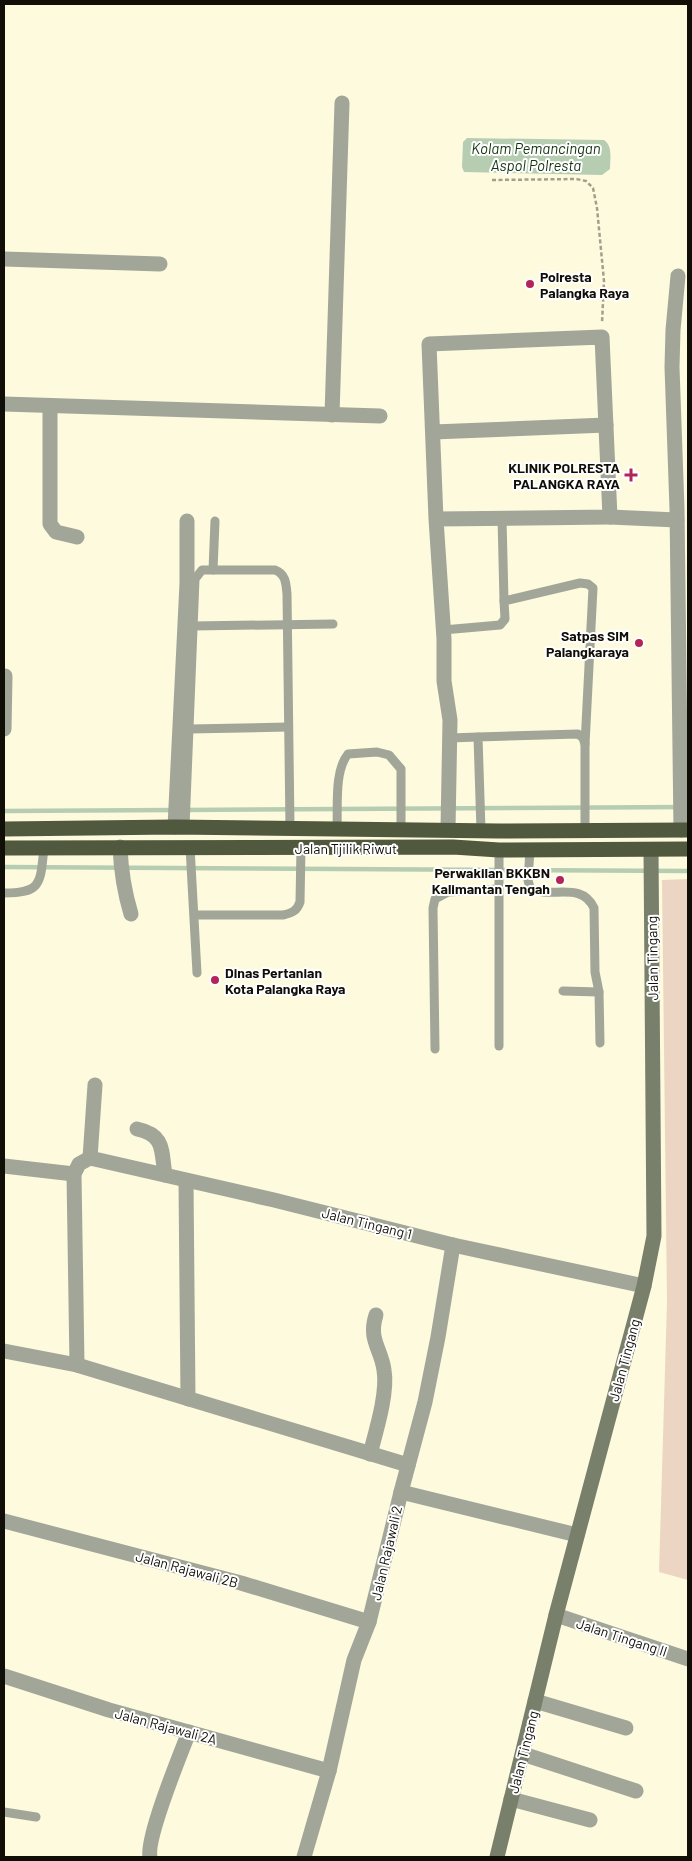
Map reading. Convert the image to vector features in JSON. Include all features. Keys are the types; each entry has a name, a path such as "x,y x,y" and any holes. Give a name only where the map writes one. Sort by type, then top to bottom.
{"highway":[{"name":"Jalan Tjilik Riwut","path":"4,829 180,827 400,830 684,830"},
{"path":"451,830 453,847"},
{"name":"Jalan Tjilik Riwut","path":"4,848 453,847 498,850 688,850"}],"main road":[{"name":"Jalan Tingang","path":"496,1857 536,1702 556,1615 644,1286 651,1252 655,1217 651,850"}],"street":[{"path":"332,415 342,103"},
{"path":"4,259 160,264"},
{"path":"678,276 672,367 684,830"},
{"path":"451,830 450,720 444,682 429,344 602,338 610,517"},
{"path":"4,404 50,407 380,416"},
{"path":"50,407 50,524 56,532 77,537"},
{"path":"433,432 606,425"},
{"path":"436,519 610,517 677,520"},
{"path":"180,827 187,521"},
{"path":"4,729 5,676"},
{"path":"120,847 122,877 131,914"},
{"path":"77,1365 74,1174 79,1164 90,1158 95,1085"},
{"path":"137,1129 149,1131 157,1138 165,1175"},
{"name":"Jalan Tingang 1","path":"90,1158 274,1200 453,1245 644,1286"},
{"path":"4,1166 74,1174"},
{"path":"186,1181 188,1399"},
{"name":"Jalan Rajawali 2","path":"304,1857 329,1771 354,1660 369,1622 431,1374 453,1245"},
{"path":"370,1454 382,1404 385,1371 373,1334 373,1324 376,1315"},
{"path":"4,1351 77,1365 408,1465"},
{"path":"400,1492 577,1535"},
{"name":"Jalan Rajawali 2B","path":"4,1521 242,1584 369,1622"},
{"name":"Jalan Tingang II","path":"556,1615 688,1659"},
{"name":"Jalan Rajawali 2A","path":"4,1676 109,1710 329,1771"},
{"path":"536,1702 626,1728"},
{"path":"150,1857 149,1852 156,1824 189,1732"},
{"path":"523,1754 636,1791"},
{"path":"511,1799 590,1820"}],"lane":[{"path":"443,630 500,625 505,619 502,518"},
{"path":"214,570 215,521"},
{"path":"180,827 189,729 195,579 202,570 276,570 281,572 286,586 290,828"},
{"path":"504,601 580,583 588,584 593,588 585,744 585,830"},
{"path":"193,626 334,624"},
{"path":"189,729 288,727"},
{"path":"450,738 578,734 583,738 585,744"},
{"path":"478,736 481,830"},
{"path":"338,829 339,773 342,761 348,754 377,752 389,755 401,769 400,830"},
{"path":"190,847 197,973"},
{"path":"4,893 22,893 31,890 37,884 40,878 44,848"},
{"path":"194,915 283,915 292,912 298,908 300,902 301,848"},
{"path":"498,850 499,1046"},
{"path":"530,850 528,880 530,888 535,891 571,892 582,895 591,902 594,908 595,972 599,992 600,1043"},
{"path":"435,1049 433,908 436,899 448,892 499,889"},
{"path":"563,991 599,992"},
{"path":"4,1812 36,1817"}],"path":[{"path":"492,180 576,179 586,180 593,188 597,208 604,281 602,338"}],"shaded area":[{"path":"688,879 688,1580 659,1572 667,1302 662,880"}],"water":[{"name":"Kolam Pemancingan Aspol Polresta","path":"467,138 604,140 610,149 610,169 602,175 464,172 462,167 463,142"}],"waterway":[{"path":"185,810 688,807"},
{"path":"4,811 174,810"},
{"path":"4,867 688,871"}],"place":[{"name":"Polresta Palangka Raya","path":"530,284"},
{"name":"KLINIK POLRESTA PALANGKA RAYA","path":"631,475"},
{"name":"Satpas SIM Palangkaraya","path":"639,643"},
{"name":"Perwakilan BKKBN Kalimantan Tengah","path":"560,880"},
{"name":"Dinas Pertanian Kota Palangka Raya","path":"215,980"}]}
